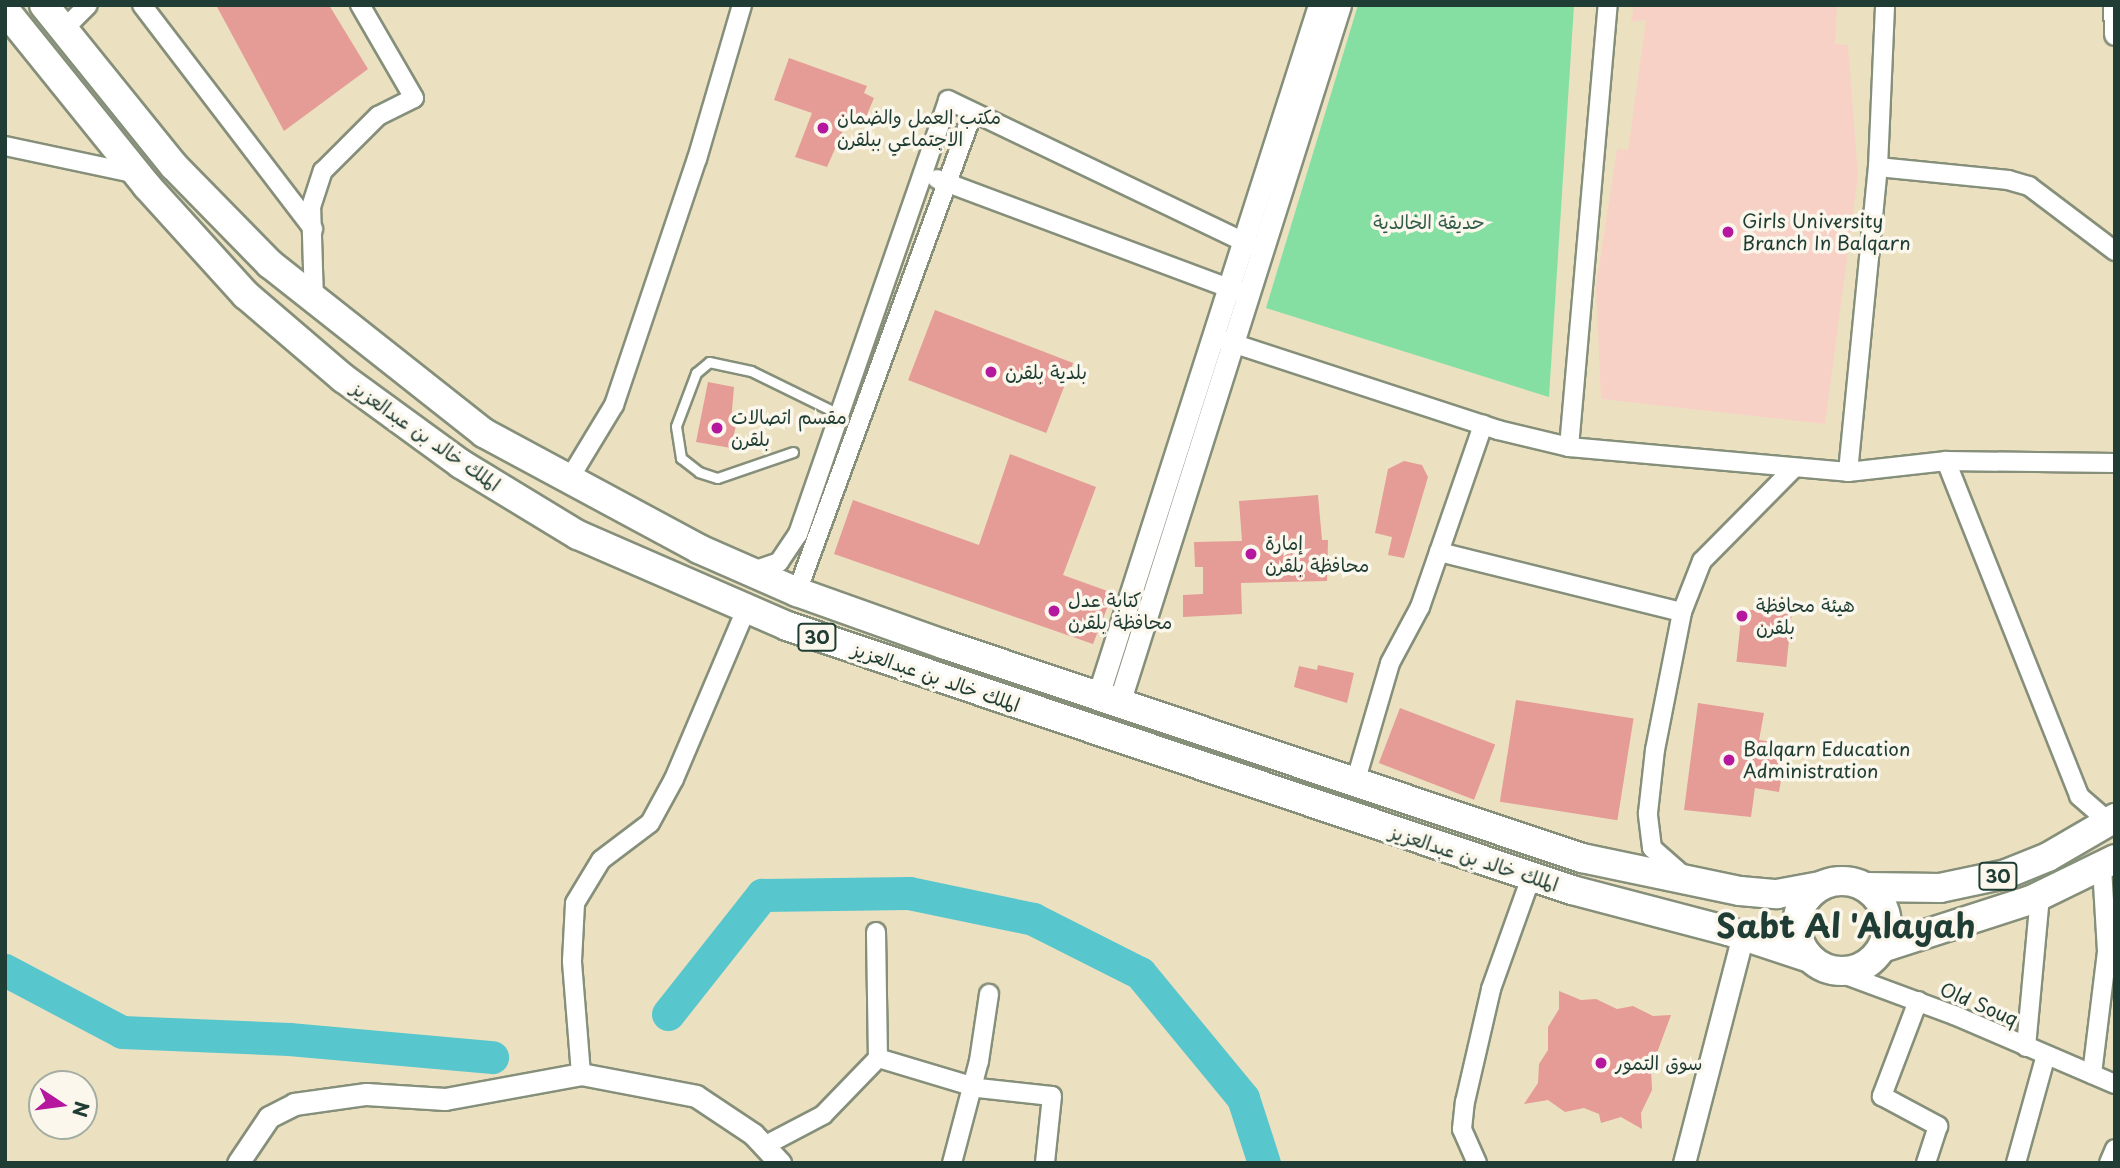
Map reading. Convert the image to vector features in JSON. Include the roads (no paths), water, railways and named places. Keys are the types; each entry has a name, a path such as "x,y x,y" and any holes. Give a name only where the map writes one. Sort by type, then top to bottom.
{"highway":[{"name":"الملك خالد بن عبدالعزيز","path":"44,5 174,166 270,264 314,300 484,433 568,481 750,572 797,592 1109,700 1582,858 1690,882 1777,894 1819,886"},
{"name":"الملك خالد بن عبدالعزيز","path":"5,10 137,174 246,295 343,378 461,464 578,535 746,609 886,660 1531,877 1742,935 1817,963"},
{"name":"30","path":"1868,887 1940,888 2006,874 2048,858 2112,820"},
{"name":"30","path":"1882,948 2040,896 2108,863"},
{"path":"1836,880 1868,887 1886,916 1882,948 1872,962 1857,969 1817,963 1800,945 1797,928 1800,911 1819,886 1836,880"}],"street":[{"path":"63,30 88,5"},
{"path":"142,5 313,229"},
{"path":"314,300 311,207 323,171 378,116 414,98 360,5"},
{"path":"568,481 614,405 698,159 742,5"},
{"path":"1109,700 1254,247 1319,5"},
{"path":"1254,247 1340,5"},
{"path":"1569,447 1608,5"},
{"path":"1848,472 1878,167 1885,5"},
{"path":"2114,5 2115,34"},
{"path":"750,572 779,562 798,534 948,100 1254,247"},
{"path":"797,592 974,112"},
{"path":"5,146 137,174"},
{"path":"1878,167 2008,180 2029,186 2115,251"},
{"path":"923,174 1240,292"},
{"path":"1224,340 1483,425 1569,447 1848,472 1946,461 2115,463"},
{"path":"1355,783 1390,663 1420,607 1483,425"},
{"path":"1946,461 2079,796 2112,820"},
{"path":"1690,882 1652,848 1648,813 1655,750 1682,612 1702,561 1794,468"},
{"path":"1439,552 1682,612"},
{"path":"582,1074 572,961 575,903 601,860 650,823 674,779 746,609"},
{"path":"2092,1074 2107,951 2108,863"},
{"path":"1477,1163 1462,1129 1465,1102 1492,989 1531,877"},
{"path":"2026,1046 2040,896"},
{"path":"764,1146 823,1115 878,1058 876,932"},
{"path":"1684,1163 1742,935"},
{"name":"Old Souq","path":"1817,963 1918,1001 2115,1084"},
{"path":"952,1163 989,994"},
{"path":"1918,1001 1882,1096 1938,1126 1926,1163"},
{"path":"2016,1163 2046,1055"},
{"path":"878,1058 971,1086 1052,1096 1045,1163"},
{"path":"238,1163 269,1117 294,1104 366,1094 445,1099 582,1074 696,1096 764,1146 780,1163"},
{"path":"2109,1163 2115,1149"}],"lane":[{"path":"793,452 717,478 699,472 681,458 676,426 696,373 709,362 751,371 841,415"}],"waterway":[{"path":"668,1014 762,895 909,893 1033,919 1140,973 1243,1098 1264,1163"},
{"path":"5,970 122,1032 289,1039 492,1057"}],"place":[{"name":"مكتب العمل والضمان الاجتماعي ببلقرن","path":"823,128"},
{"name":"Girls University Branch In Balqarn","path":"1728,232"},
{"name":"بلدية بلقرن","path":"991,372"},
{"name":"مقسم اتصالات بلقرن","path":"717,428"},
{"name":"إمارة محافظة بلقرن","path":"1251,554"},
{"name":"كتابة عدل محافظة بلقرن","path":"1054,611"},
{"name":"هيئة محافظة بلقرن","path":"1742,616"},
{"name":"Balqarn Education Administration","path":"1729,760"},
{"name":"سوق التمور","path":"1601,1063"}],"district":[{"name":"Sabt Al 'Alayah","path":"1846,925"}],"park label":[{"name":"حديقة الخالدية","path":"1429,222"}]}
